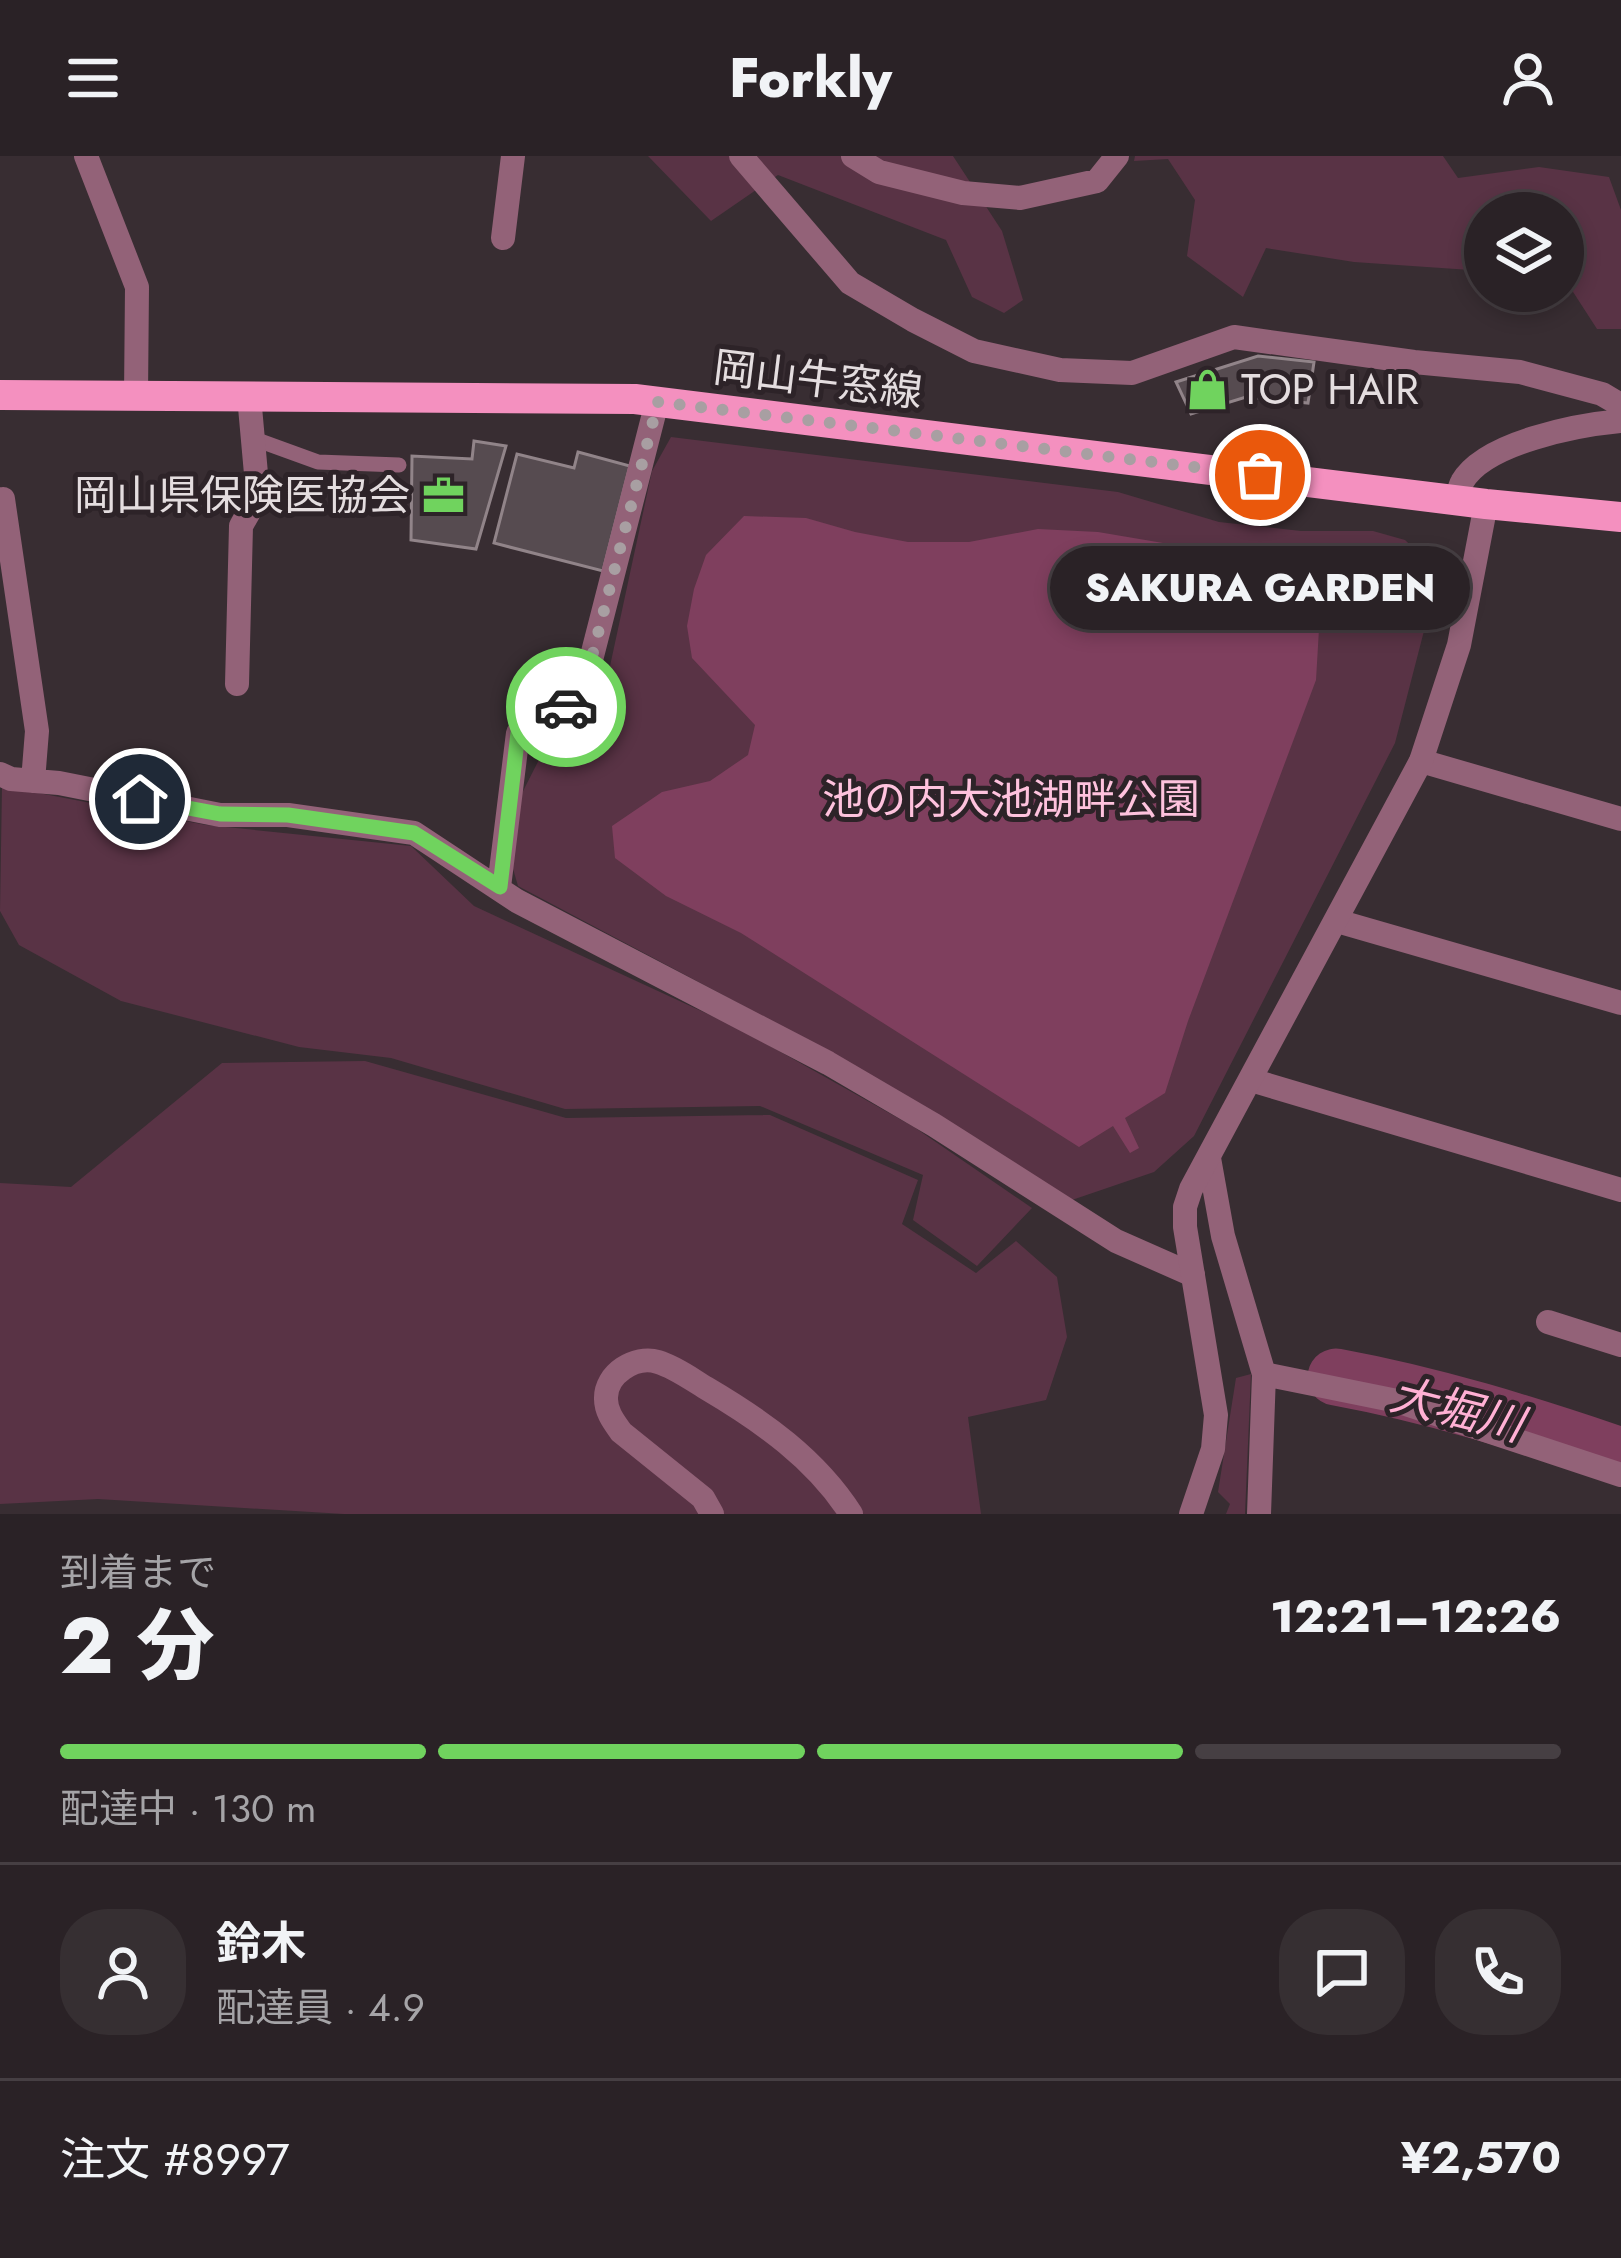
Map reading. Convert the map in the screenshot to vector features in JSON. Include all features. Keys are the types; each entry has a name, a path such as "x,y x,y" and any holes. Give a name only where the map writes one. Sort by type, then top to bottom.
{"main road":[{"name":"岡山牛窓線","path":"0,394 635,399 1621,517"}],"street":[{"path":"86,156 137,287 136,396"},
{"path":"503,238 513,156"},
{"path":"742,156 850,283 974,351 1060,370 1132,373 1234,338 1520,372 1602,394 1621,405"},
{"path":"853,156 879,172 963,194 1020,198 1097,181 1117,156"},
{"path":"237,684 241,526 258,496 249,396"},
{"path":"500,887 518,733 581,699 658,402"},
{"path":"1191,1514 1213,1449 1216,1415 1185,1207 1421,761 1459,645 1471,502 1462,482 1478,464 1520,443 1621,422"},
{"path":"3,499 37,731 33,781"},
{"path":"1421,761 1621,819"},
{"path":"0,774 220,814 288,815 414,833 517,901 828,1063 1116,1241 1193,1275"},
{"path":"1337,921 1621,1003"},
{"path":"1251,1080 1621,1190"},
{"path":"1209,1158 1223,1236 1264,1374 1258,1514"},
{"path":"1548,1322 1621,1345"},
{"path":"712,1514 703,1498 610,1418 607,1390 620,1370 648,1359 729,1402 794,1447 851,1514"},
{"path":"1264,1374 1397,1401 1621,1475"}],"lane":[{"path":"252,438 318,462 399,465"}],"green space":[{"path":"648,156 953,156 1002,231 1023,300 1004,313 972,297 946,240 778,175 711,221"},
{"path":"1135,156 1443,156 1458,178 1539,167 1609,177 1621,210 1621,329 1597,329 1584,309 1584,192 1464,192 1464,270 1354,262 1266,248 1243,297 1187,256 1195,200 1168,159 1134,161"},
{"name":"池の内大池湖畔公園","path":"671,437 1118,492 1219,522 1301,531 1373,531 1405,540 1426,560 1431,581 1425,627 1395,743 1194,1136 1154,1172 1069,1201 740,1004 518,886 509,855 520,797 546,746 601,708 652,471"},
{"path":"2,786 206,825 411,846 474,906 738,1028 914,1127 1032,1208 977,1266 913,1220 923,1175 760,1106 565,1109 391,1058 299,1047 121,1001 19,945 0,911"},
{"path":"365,1061 566,1118 770,1115 918,1180 902,1224 976,1273 1016,1241 1057,1277 1067,1337 1046,1400 968,1417 981,1514 344,1514 98,1499 0,1504 0,1183 71,1187 222,1063"},
{"path":"1251,1374 1245,1514 1226,1514 1230,1504 1218,1492 1236,1378"}],"shaded area":[{"name":"池の内大池湖畔公園","path":"744,516 806,518 908,542 969,542 1038,529 1098,532 1234,555 1304,591 1319,629 1316,680 1165,1093 1125,1118 1139,1148 1130,1153 1113,1126 1079,1147 741,933 666,896 615,858 612,826 662,792 710,781 748,755 755,725 692,658 687,626 706,555"}],"building":[{"path":"1258,356 1314,362 1308,403 1246,397 1191,414 1176,382"},
{"path":"474,441 506,446 476,549 411,540 412,456 472,459"},
{"path":"578,452 630,466 603,571 494,543 517,454 574,468"}],"waterway":[{"name":"大堀川","path":"1336,1377 1480,1411 1621,1456"}],"way so far":[{"path":"566,707 581,699 658,402 1260,475"}],"place":[{"name":"TOP HAIR","path":"1207,389"},
{"name":"SAKURA GARDEN","path":"1260,475"},
{"name":"岡山県保険医協会","path":"444,495"}],"route":[{"path":"140,799 220,814 288,815 414,833 500,887 518,733 566,707"}]}
